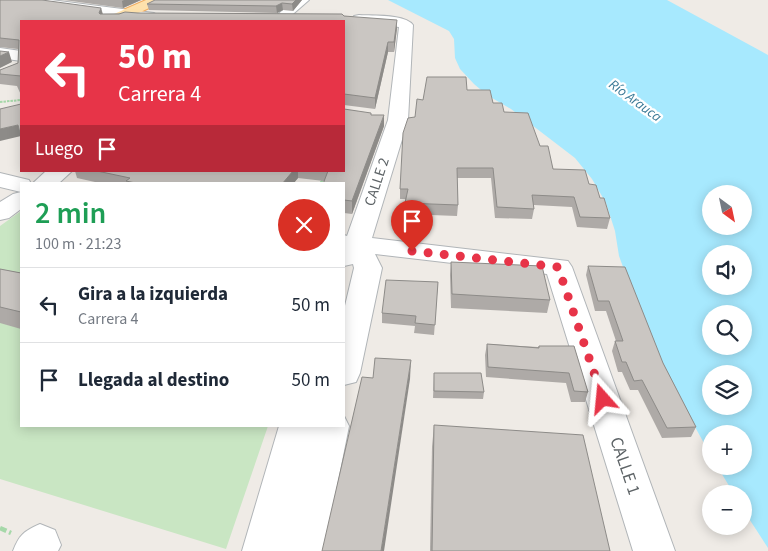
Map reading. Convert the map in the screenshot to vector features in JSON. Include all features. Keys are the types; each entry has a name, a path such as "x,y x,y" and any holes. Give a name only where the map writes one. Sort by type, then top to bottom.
{"main road":[{"path":"112,20 156,0"}],"street":[{"path":"21,0 125,14 168,17"},
{"path":"280,19 303,0"},
{"path":"262,18 301,17"},
{"name":"CALLE 2","path":"347,19 390,20 406,25 388,119 348,250"},
{"path":"0,53 20,56"},
{"path":"46,182 60,172"},
{"path":"0,180 20,185"},
{"path":"0,213 20,200"},
{"path":"345,369 368,268 348,250"},
{"name":"CALLE 1","path":"348,250 558,267 654,551"},
{"path":"263,551 297,427"},
{"path":"303,551 332,427"}],"path":[{"path":"0,102 20,100"}],"green space":[{"path":"20,212 20,427 268,427 226,549 0,479 0,226"}],"water":[{"name":"Río Arauca","path":"388,0 667,0 768,55 768,548 752,523 752,485 729,485 722,475 752,475 752,425 702,425 702,440 655,354 619,256 615,231 606,203 592,179 575,158 511,109 487,95 474,84 460,69 455,58 454,39 449,31"}],"building":[{"path":"0,0 42,0 101,8 100,14 119,14 125,12 342,14 344,16 397,20 394,42 388,42 375,98 345,94 345,20 20,20 20,76 0,74 0,70 18,63 19,40 0,38"},
{"path":"155,0 296,0 292,4 282,3 276,6 147,4"},
{"path":"0,51 9,52 0,56"},
{"path":"427,77 466,77 467,90 490,90 493,103 502,103 504,112 528,113 540,146 548,146 553,169 585,170 589,184 596,185 600,198 604,198 610,218 580,217 574,197 532,195 534,209 497,207 493,168 457,168 458,205 405,203 408,189 400,189 403,133 408,118 415,117 417,99 423,100"},
{"path":"20,104 20,133 18,125 0,129 0,109"},
{"path":"345,109 371,113 371,115 384,115 352,201 345,200 345,182 324,182 328,172 345,172"},
{"path":"102,172 292,172 284,182 126,181 130,178"},
{"path":"451,262 542,266 550,300 452,294"},
{"path":"588,266 625,267 663,363 696,427 667,428 642,380 634,381 626,362 622,362 615,341 623,341 609,301 598,301"},
{"path":"0,269 20,273 20,312 0,307"},
{"path":"386,280 438,282 435,325 415,323 416,316 382,313"},
{"path":"487,344 539,348 539,346 574,346 588,392 574,391 569,373 488,367"},
{"path":"375,358 411,360 381,551 322,551 362,377 373,378"},
{"path":"434,373 481,373 484,392 434,391"},
{"path":"434,425 583,435 610,551 432,551"}],"route":[{"path":"412,251 558,267 603,399"}]}
